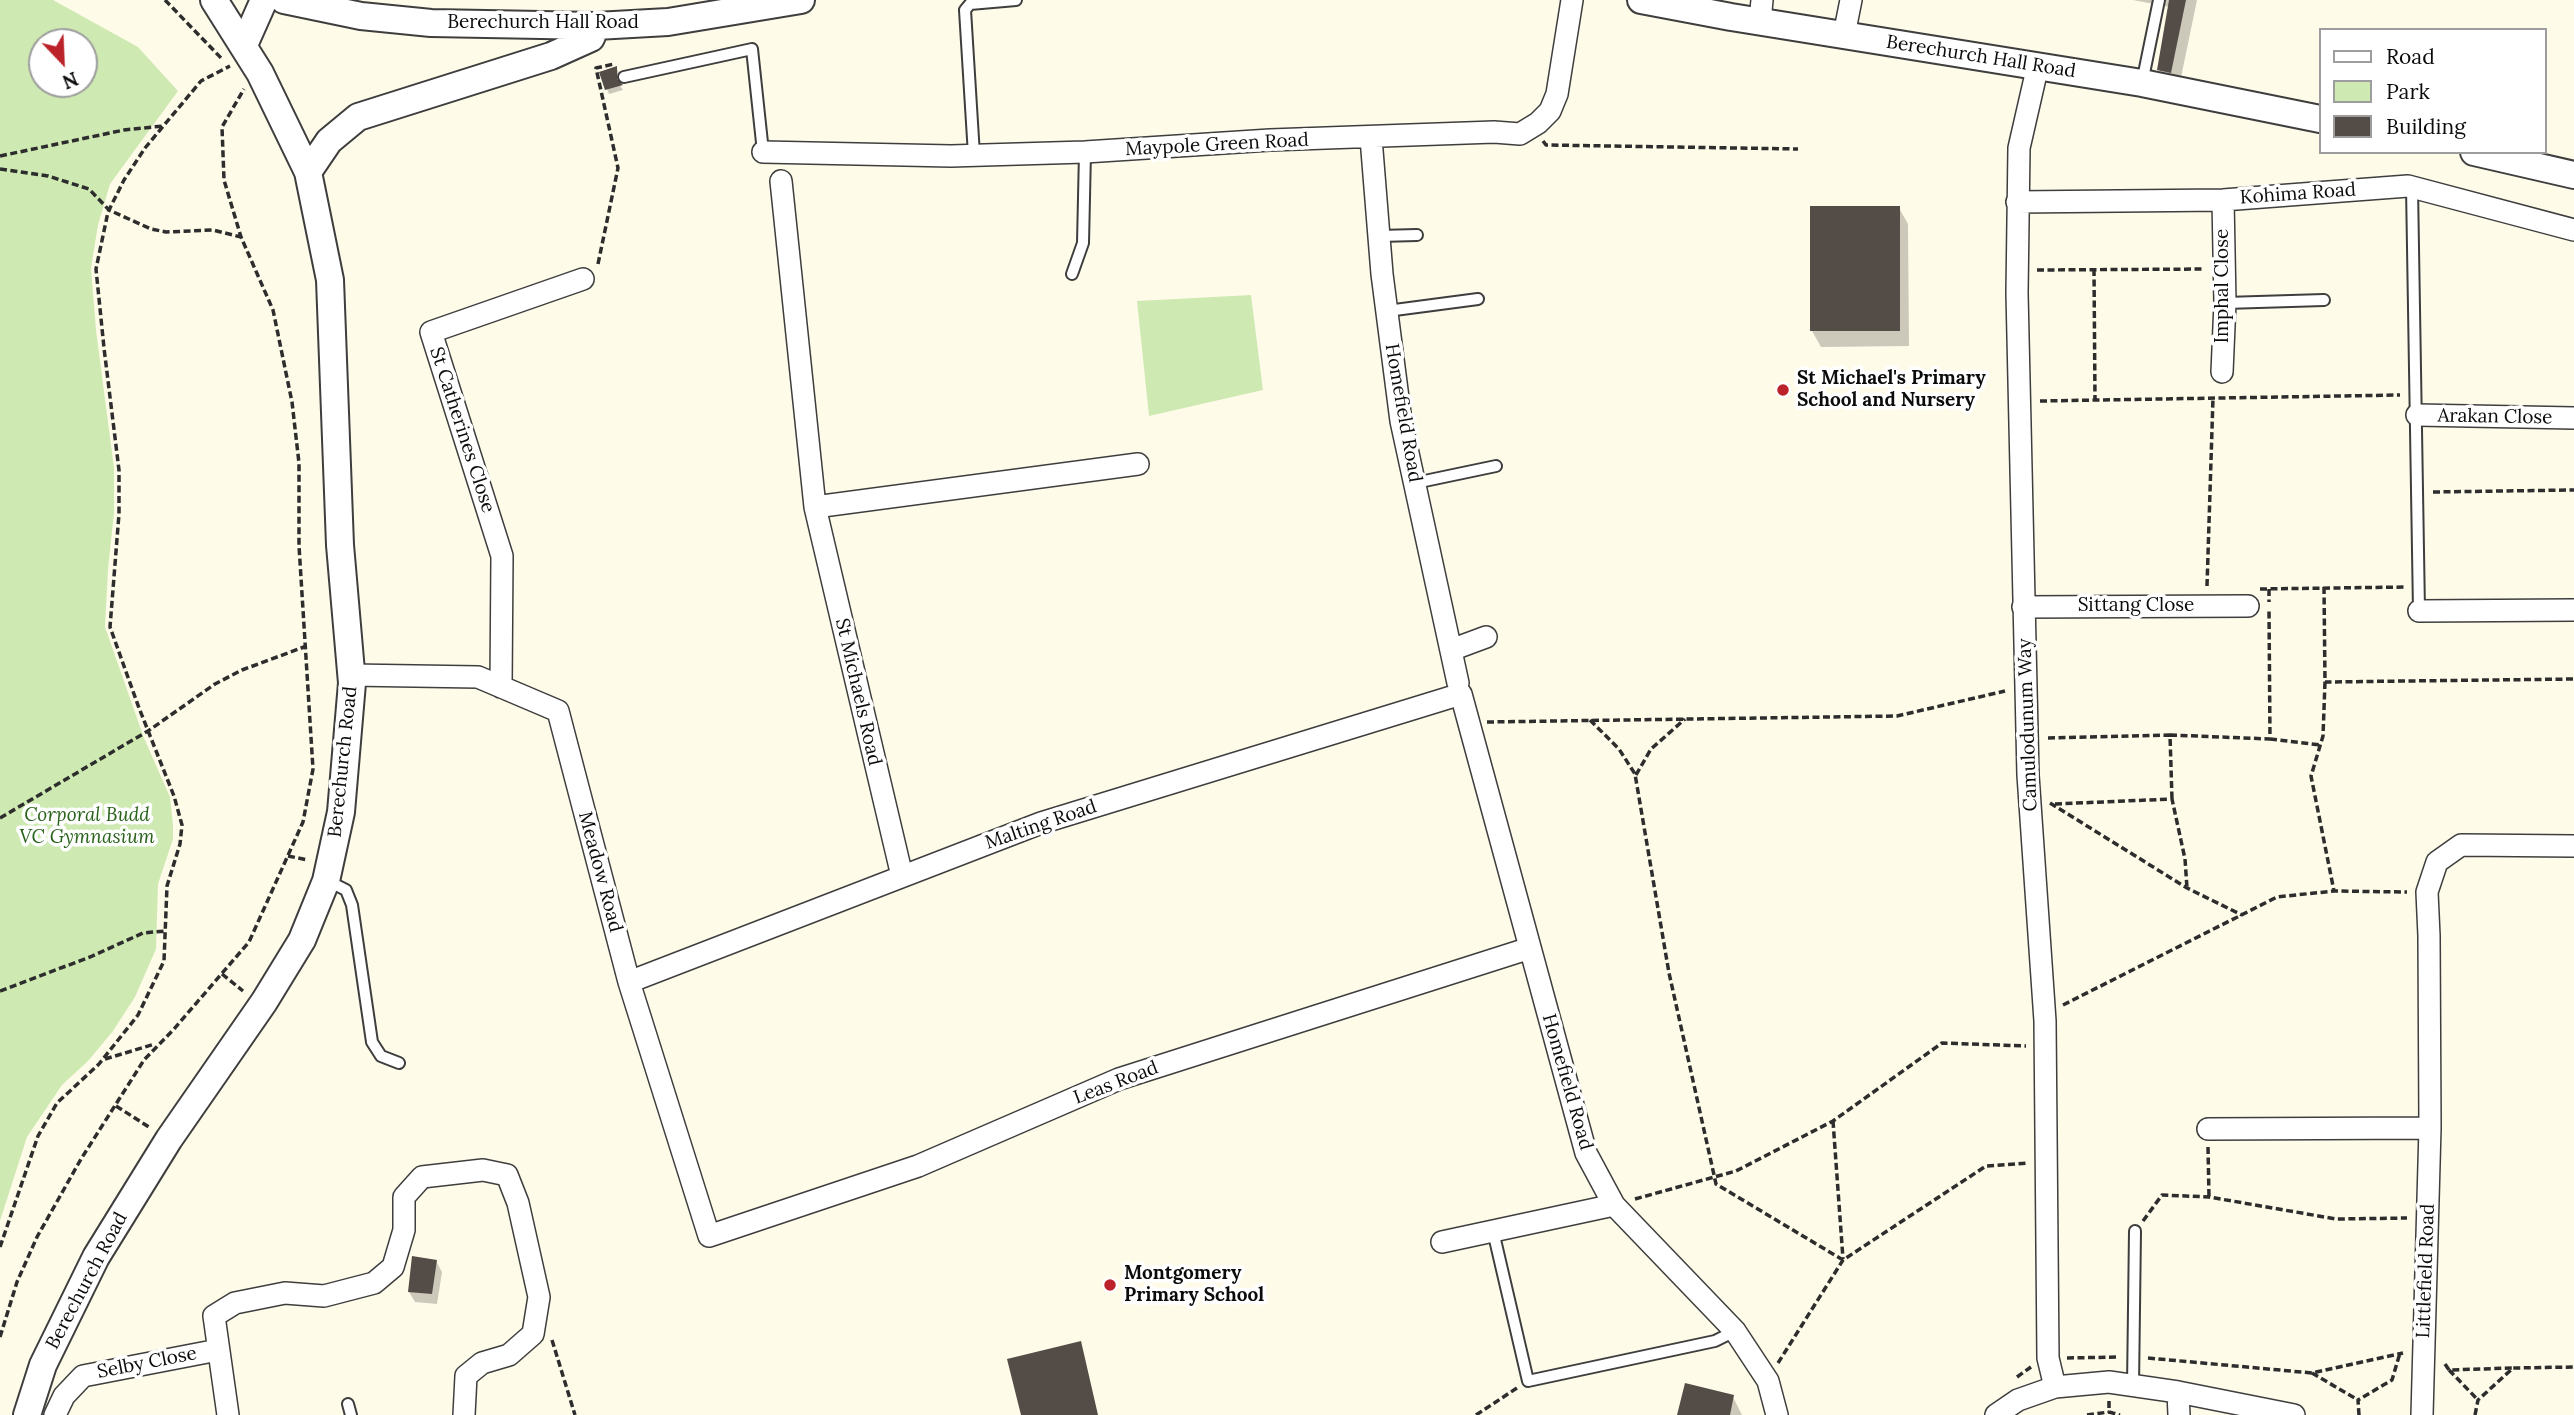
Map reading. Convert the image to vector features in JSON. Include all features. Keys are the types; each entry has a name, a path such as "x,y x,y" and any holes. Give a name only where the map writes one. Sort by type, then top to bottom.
{"street":[{"name":"Berechurch Road","path":"27,1415 43,1365 96,1257 169,1139 302,940 326,881 341,812 351,675 340,545 330,280 307,172 214,0"},
{"path":"246,61 264,0"},
{"name":"Berechurch Hall Road","path":"284,0 349,14 431,23 596,26 668,22 801,0"},
{"path":"1532,126 1550,111 1557,94 1572,0"},
{"name":"Berechurch Hall Road","path":"1641,0 1761,11 1844,35 2142,83 2318,119"},
{"path":"1844,35 1851,0"},
{"path":"307,172 329,141 358,117 551,56 591,38 596,26"},
{"name":"Camulodunum Way","path":"2038,65 2019,148 2018,401 2029,791 2045,1021 2044,1161 2048,1358 2054,1387"},
{"name":"Maypole Green Road","path":"764,152 974,155 1085,152 1270,141 1494,132 1520,134 1532,126"},
{"name":"Homefield Road","path":"1371,138 1379,236 1401,421 1460,689 1586,1153 1614,1205 1735,1331 1769,1381 1777,1415"},
{"path":"2483,154 2574,174"},
{"name":"St Michaels Road","path":"781,181 815,507 902,876"},
{"name":"Kohima Road","path":"2017,202 2223,200 2412,187 2574,230"},
{"name":"Imphal Close","path":"2222,372 2225,303 2223,200"},
{"name":"St Catherines Close","path":"502,687 502,556 431,332 583,279"},
{"name":"Arakan Close","path":"2416,405 2574,418"},
{"path":"815,507 1138,464"},
{"name":"Sittang Close","path":"2023,607 2248,606"},
{"path":"2419,611 2574,610"},
{"path":"1451,650 1486,637"},
{"name":"Meadow Road","path":"351,675 478,677 558,711 629,982 709,1236"},
{"name":"Malting Road","path":"629,982 1041,823 1460,689"},
{"name":"Littlefield Road","path":"2422,1415 2430,1128 2427,892 2437,862 2461,845 2574,846"},
{"name":"Leas Road","path":"709,1236 918,1166 1119,1079 1530,948"},
{"path":"2208,1129 2430,1128"},
{"path":"228,1415 214,1316 235,1303 285,1293 324,1296 374,1283 393,1267 404,1230 404,1197 422,1177 483,1170 507,1175 518,1203 539,1297 533,1334 509,1354 482,1363 466,1376 464,1415"},
{"path":"1442,1242 1614,1205"},
{"name":"Selby Close","path":"55,1415 64,1396 83,1376 218,1350"},
{"path":"1996,1415 2018,1400 2054,1387 2109,1382 2178,1392 2294,1415"},
{"path":"2178,1392 2179,1415"}],"lane":[{"path":"974,155 965,9 970,4 1016,0"},
{"path":"2142,83 2159,0"},
{"path":"624,77 752,49 764,152"},
{"path":"1072,274 1083,243 1085,152"},
{"path":"2412,187 2419,611"},
{"path":"1379,236 1417,235"},
{"path":"1387,311 1478,299"},
{"path":"2225,303 2324,300"},
{"path":"1415,484 1496,466"},
{"path":"326,881 346,890 352,905 372,1042 381,1056 399,1063"},
{"path":"1493,1231 1528,1381 1715,1341 1735,1331"},
{"path":"2133,1386 2135,1231"}],"path":[{"path":"0,1337 17,1282 37,1237 81,1159 144,1060 249,942 303,822 313,769 299,546 299,463 292,402 273,310 241,237 223,180 222,127 252,77 246,61 165,0"},
{"path":"0,1247 38,1136 57,1103 103,1060 138,1015 164,961 167,886 180,844 182,825 174,796 110,627 119,514 119,470 96,269 109,210 124,180 201,81 246,61"},
{"path":"583,279 594,281 618,168 596,68 619,63 624,77"},
{"path":"0,156 69,140 164,126"},
{"path":"1532,126 1546,145 1798,149"},
{"path":"0,169 48,176 89,189 109,210 150,229 166,232 213,230 241,237"},
{"path":"2017,270 2224,269"},
{"path":"2094,270 2095,400"},
{"path":"2018,401 2213,398 2416,405"},
{"path":"2207,606 2213,398"},
{"path":"2417,492 2574,490"},
{"path":"2248,606 2252,589 2419,586"},
{"path":"2324,587 2323,736 2311,776 2333,891"},
{"path":"2269,589 2270,739"},
{"path":"0,818 148,731 233,675 304,647"},
{"path":"2325,682 2574,679"},
{"path":"1469,723 1897,716 2014,689"},
{"path":"1636,777 1650,749 1685,719"},
{"path":"1590,720 1619,749 1636,777 1669,973 1716,1184 1843,1260"},
{"path":"2027,738 2170,735 2270,739 2320,745"},
{"path":"2170,735 2172,799 2185,859 2187,888"},
{"path":"2029,791 2187,888 2242,915"},
{"path":"2052,804 2172,799"},
{"path":"2045,1021 2065,1004 2277,897 2333,891 2427,892"},
{"path":"0,991 90,957 143,933 165,931"},
{"path":"1614,1205 1736,1171 1833,1121 1942,1043 2026,1046"},
{"path":"103,1060 157,1044"},
{"path":"116,1106 169,1139"},
{"path":"1833,1121 1843,1260"},
{"path":"2208,1129 2209,1197"},
{"path":"1764,1374 1778,1363 1843,1260 1986,1166 2044,1161"},
{"path":"2135,1231 2162,1195 2209,1197 2336,1219 2427,1218"},
{"path":"2048,1358 2133,1357 2312,1373 2408,1352 2409,1333 2424,1332"},
{"path":"551,1336 575,1415"},
{"path":"2358,1400 2392,1380 2400,1353"},
{"path":"2441,1359 2479,1401"},
{"path":"2449,1370 2574,1367"},
{"path":"2474,1415 2479,1401 2513,1368"},
{"path":"2312,1373 2358,1400"},
{"path":"1476,1415 1528,1381"},
{"path":"2358,1400 2360,1415"},
{"path":"2087,1415 2109,1412"}],"green space":[{"name":"Corporal Budd VC Gymnasium","path":"0,0 53,0 138,47 178,91 110,184 98,225 91,268 96,330 114,468 114,513 105,627 144,738 170,797 173,839 158,884 156,949 135,997 113,1031 88,1061 62,1085 27,1137 0,1221"},
{"path":"1251,295 1263,390 1149,416 1137,301"}],"building":[{"path":"2169,0 2186,0 2171,73 2157,70"},
{"path":"617,66 617,79 623,85 605,90 599,72"},
{"path":"1810,206 1900,206 1900,331 1810,331"},
{"path":"412,1256 437,1260 432,1294 408,1292"},
{"path":"1081,1341 1098,1415 1021,1415 1007,1359"},
{"path":"1685,1383 1734,1395 1730,1415 1677,1415"}],"place":[{"name":"St Michael's Primary School and Nursery","path":"1783,390"},
{"name":"Montgomery Primary School","path":"1110,1285"}]}
